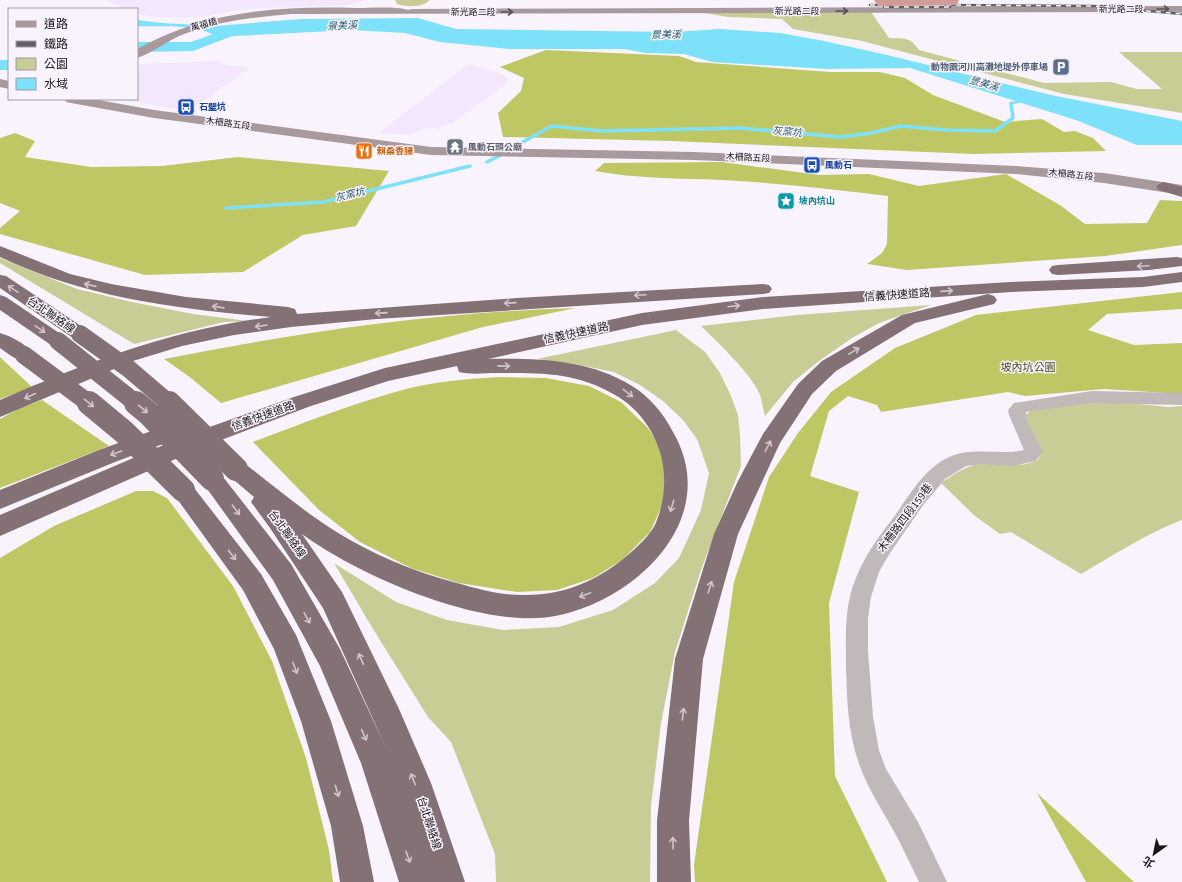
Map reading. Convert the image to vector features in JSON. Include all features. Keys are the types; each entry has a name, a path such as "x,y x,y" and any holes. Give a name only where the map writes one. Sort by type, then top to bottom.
{"highway":[{"path":"1164,187 1182,191"},
{"path":"0,251 78,282 128,293 227,308 341,315"},
{"name":"信義快速道路","path":"0,500 107,456 213,418 359,371 510,332 630,310 763,289 851,285 944,276 1182,262"},
{"name":"信義快速道路","path":"0,526 195,440 301,402 385,375 515,346 668,314 763,303 1143,282 1182,277"},
{"name":"台北聯絡線","path":"0,280 129,369 166,400 224,474 282,572 330,658 376,761 416,882"},
{"path":"674,882 672,821 689,659 726,534 750,480 771,440 789,412 805,390 829,366 910,319 974,302 1095,284"},
{"path":"0,409 70,378 144,351 205,334 341,315 573,298 763,289"},
{"name":"台北聯絡線","path":"0,301 58,341 101,374 224,474 279,521 333,600 389,718 416,783 448,882"},
{"path":"0,339 74,391 124,432 183,490 252,582 286,644 316,721 347,826 358,882"},
{"path":"224,474 291,513 340,546 390,571 433,588 483,602 530,608 563,604 603,588 642,560 665,528 675,496 675,465 665,433 647,408 624,390 604,380 569,369 484,366 423,372 301,402"},
{"path":"0,542 120,473"}],"street":[{"name":"新光路二段","path":"321,11 360,7 378,0"},
{"path":"378,0 379,5 383,8 408,12 435,8 448,1"},
{"name":"新光路二段","path":"509,1 541,4 1182,1"},
{"name":"新光路二段","path":"276,12 1182,9"},
{"name":"萬福橋","path":"138,53 172,35 203,24 244,15 276,12"},
{"name":"木柵路五段","path":"77,100 154,114 313,134 414,149 462,152 722,156 1008,170 1080,175 1164,187"},
{"name":"木柵路五段","path":"313,134 511,146 728,152 1014,165 1085,171 1182,183"},
{"path":"414,149 428,141"},
{"name":"木柵路四段159巷","path":"933,882 906,825 871,763 864,742 860,720 857,640 859,610 863,589 871,567 882,548 923,492 950,466 970,458 1022,459 1030,456 1034,451 1018,421 1017,410 1020,407 1092,397 1182,400"}],"shaded area":[{"path":"105,0 365,0 350,5 244,9 196,18 154,17 138,14 138,8 123,8"},
{"path":"220,61 222,62 219,64 251,67 189,111 123,100 138,100 138,66 141,64"},
{"path":"469,64 502,74 508,79 506,84 453,123 444,125 438,129 429,127 409,135 379,133"}],"green space":[{"path":"395,0 430,0 419,6 405,6 397,4"},
{"path":"871,12 889,38 906,39 912,42 919,50 1044,83 1111,82 1137,89 1162,89 1119,52 1182,52 1182,113 1064,94 862,41 793,29 782,19 728,17 704,13"},
{"path":"546,50 679,56 696,62 830,72 880,72 905,78 933,95 1005,122 1042,119 1064,132 1075,131 1093,138 1106,151 973,154 671,141 503,137 498,113 521,91 524,78 500,67"},
{"path":"15,133 35,141 25,157 91,167 162,166 238,157 389,171 356,226 303,235 243,272 145,275 0,234 0,228 20,211 0,203 0,138"},
{"path":"722,162 819,175 869,174 919,186 1006,174 1060,205 1085,224 1147,223 1160,200 1182,201 1182,245 1105,256 907,270 867,264 882,253 887,244 888,196 785,185 722,180 642,177 595,171 604,163"},
{"path":"0,258 77,289 193,314 248,321 224,322 134,344 0,263"},
{"name":"坡內坑公園","path":"1182,292 1182,309 1107,314 1088,330 1134,345 1182,343 1182,394 1104,389 1025,396 1008,392 881,412 877,405 848,396 829,411 810,476 859,492 829,603 835,776 887,882 695,882 694,865 734,582 769,477 798,433 831,392 895,348 976,315"},
{"path":"931,305 879,323 852,338 819,361 793,382 765,416 760,395 756,386 734,359 701,326 797,315"},
{"path":"576,308 483,327 221,403 191,378 164,359 266,340 369,325 472,314"},
{"path":"676,330 705,352 720,373 731,396 738,415 741,466 702,567 675,652 661,723 651,806 650,882 496,882 495,854 451,742 428,717 334,563 396,602 447,620 503,630 559,627 613,610 655,583 679,558 701,510 709,473 697,439 683,420 663,401 640,385 614,372 574,364 537,359"},
{"path":"0,357 32,387 0,399"},
{"path":"500,377 546,378 589,386 621,402 648,428 663,451 665,499 650,532 622,560 593,578 557,590 517,592 459,583 411,568 360,542 319,510 253,442 348,407 406,389 441,382"},
{"path":"42,400 109,446 0,488 0,419 18,409"},
{"path":"1108,401 1169,407 1182,406 1182,520 1142,538 1081,574 1011,532 1000,534 975,516 941,483 959,471 975,465 987,463 1017,465 1031,463 1038,460 1042,449 1024,417 1031,410"},
{"path":"136,491 153,491 167,498 233,586 272,661 306,758 329,850 333,882 0,882 0,558 54,526"},
{"path":"1037,793 1134,882 1086,882"}],"water":[{"name":"景美溪","path":"418,18 456,29 673,32 720,29 780,33 887,55 1051,95 1182,121 1182,145 1137,145 1076,120 910,68 827,69 712,62 684,54 646,53 624,49 509,49 440,42 405,33 351,30 217,37 209,33 189,28 138,26 138,20 216,26 301,19"}],"waterway":[{"name":"石壁坑","path":"138,47 193,46 230,32"},
{"name":"石壁坑","path":"0,65 8,65"},
{"name":"灰窯坑","path":"1011,104 1024,101"},
{"name":"灰窯坑","path":"521,143 552,126 602,131 740,128 840,137 871,133 901,126 946,130 995,131 1013,118 1011,104"},
{"name":"灰窯坑","path":"487,162 503,154"},
{"name":"灰窯坑","path":"226,208 324,202 470,166"}],"railway":[{"path":"870,5 890,5"},
{"path":"946,5 1094,6 1182,14"},
{"path":"884,7 950,7"}],"place":[{"name":"動物園河川高灘地堤外停車場","path":"1061,67"},
{"name":"石壁坑","path":"186,107"},
{"name":"風動石頭公廟","path":"455,147"},
{"name":"賴桑香腸","path":"364,151"},
{"name":"風動石","path":"812,165"},
{"name":"坡內坑山","path":"786,201"}]}
